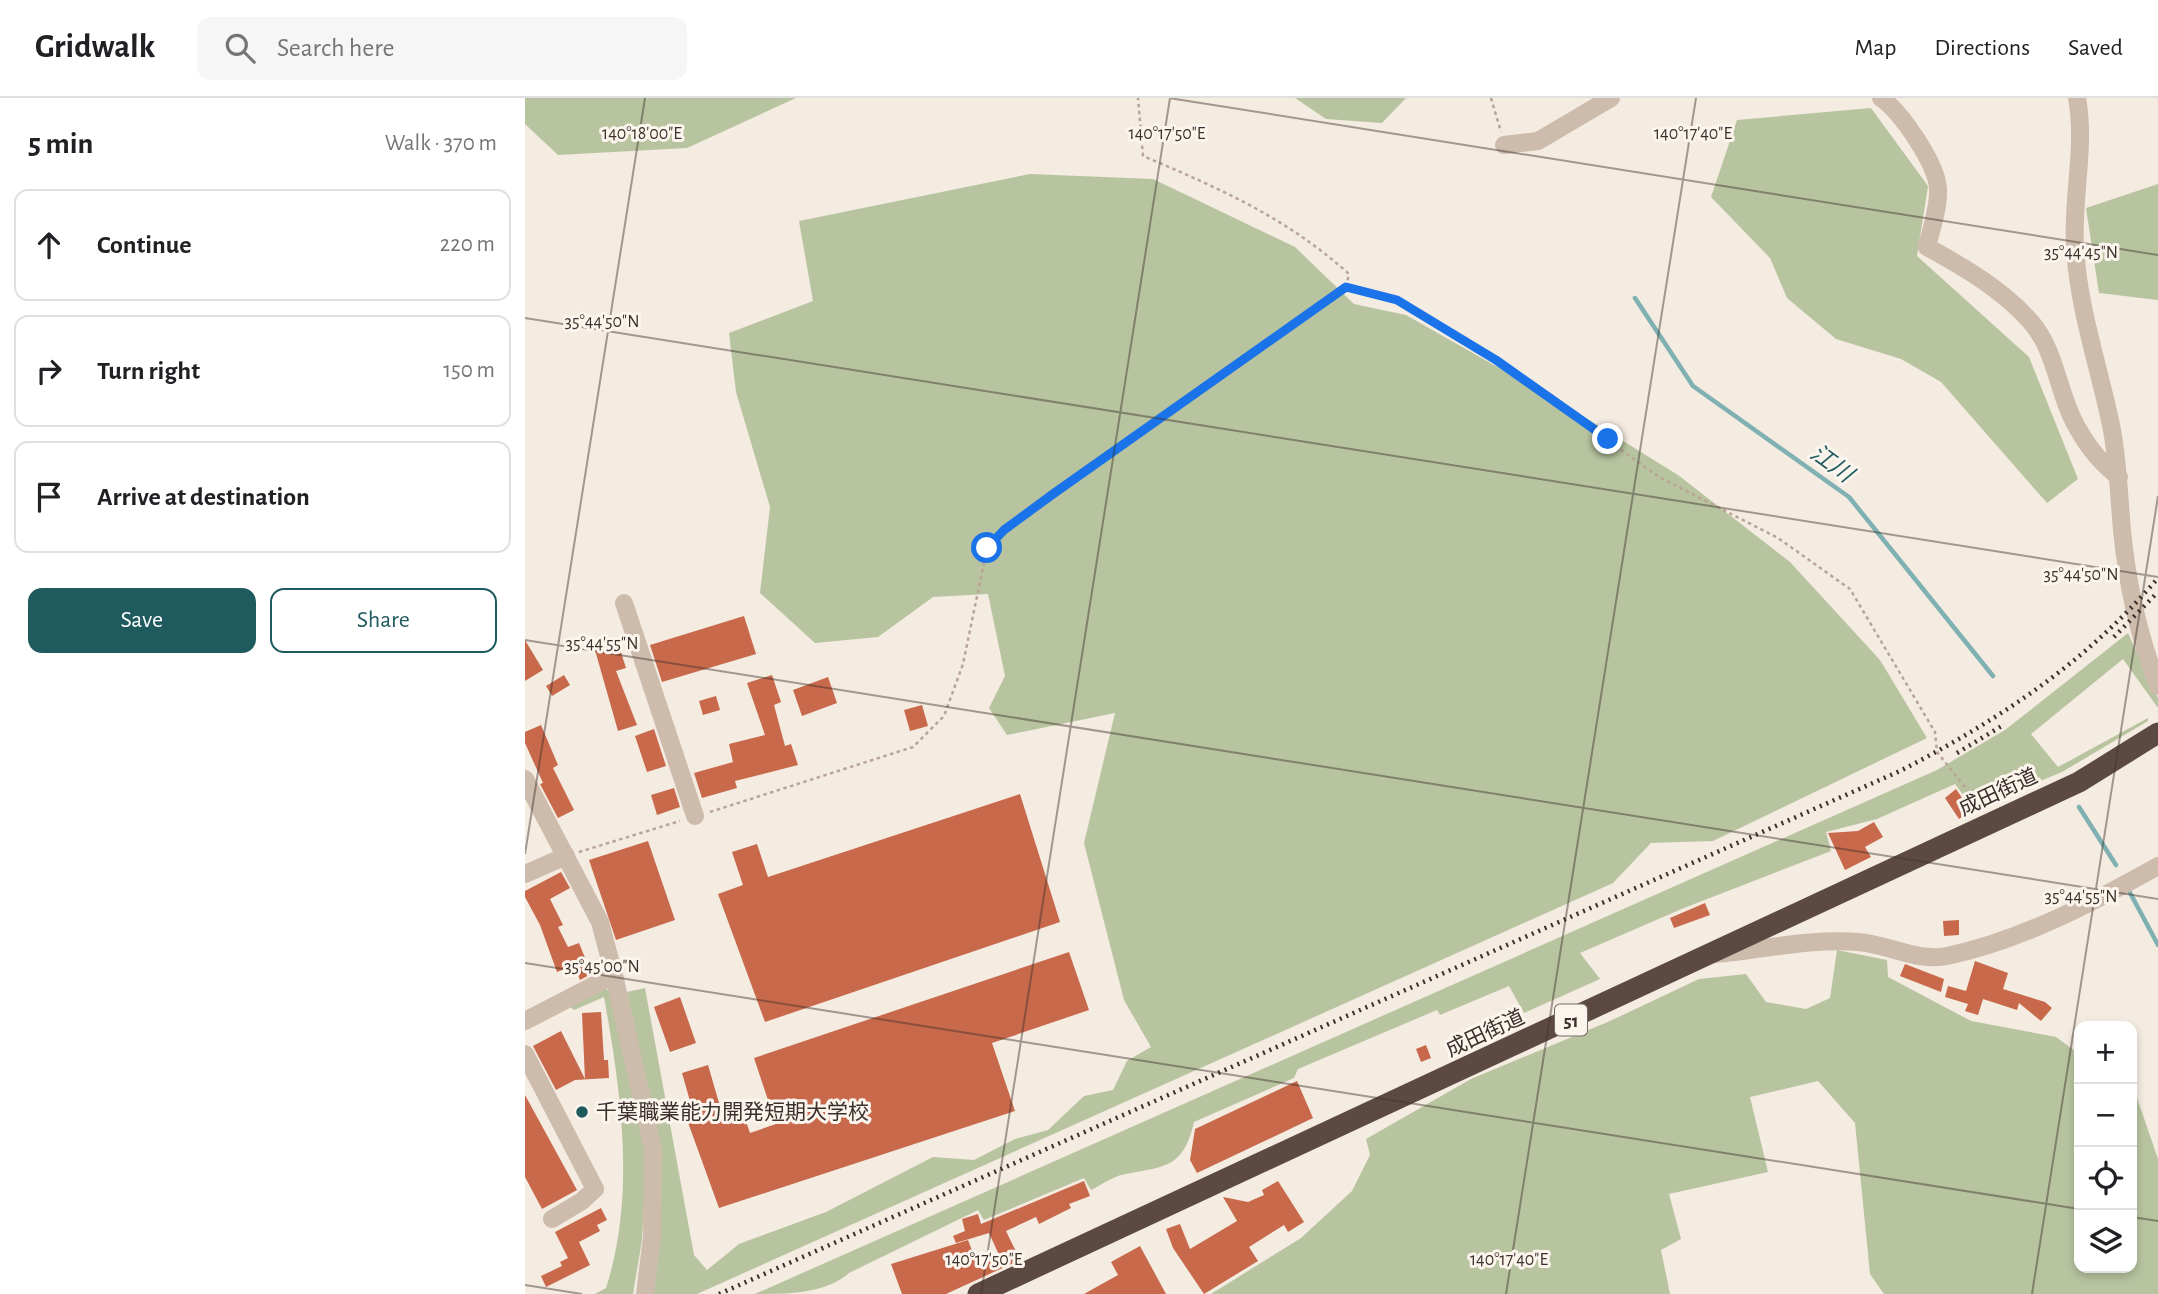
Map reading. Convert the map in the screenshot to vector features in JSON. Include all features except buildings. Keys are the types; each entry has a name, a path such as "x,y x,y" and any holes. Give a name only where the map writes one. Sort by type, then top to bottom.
{"highway":[{"name":"成田街道","path":"978,1294 2079,782 2158,733"}],"street":[{"path":"1504,145 1538,141 1611,98"},
{"path":"1881,98 1905,125 1931,165 1938,188 1927,247 1971,271 2031,322 2053,360 2077,428 2108,468 2119,477"},
{"path":"2077,98 2083,127 2081,162 2074,202 2075,250 2087,326 2112,430 2119,477 2122,532 2136,616 2158,686"},
{"path":"624,603 695,816"},
{"path":"525,779 600,922 614,975 653,1149 652,1237 645,1294"},
{"path":"525,874 566,856"},
{"path":"1707,955 1811,941 1861,942 1916,956 1945,957 2059,916 2158,866"},
{"path":"525,1021 614,975"},
{"path":"525,1055 595,1189 582,1201 552,1219"}],"path":[{"path":"566,856 912,747 944,716 963,664 987,548 1004,530 1346,287 1349,274 1313,242 1222,189 1143,156 1138,98"},
{"path":"1491,98 1504,145"},
{"path":"1346,287 1397,300 1496,360 1659,477 1778,538 1850,589 1935,732 1937,752 1991,821"}],"green space":[{"path":"525,98 796,98 687,148 558,155 525,124"},
{"path":"1295,98 1406,98 1382,123 1326,119"},
{"path":"1871,108 1928,186 1917,256 2029,357 2078,479 2047,503 1941,382 1901,359 1836,339 1787,298 1770,258 1711,197 1737,120"},
{"path":"1030,174 1153,179 1295,247 1354,304 1406,315 1573,410 1678,475 1790,562 1880,660 1927,738 1713,841 1651,843 1613,883 697,1294 652,1294 660,1231 661,1156 627,992 645,988 694,1255 707,1270 739,1244 826,1212 933,1157 974,1160 1015,1139 1048,1130 1084,1096 1113,1090 1127,1061 1151,1047 1124,1000 1084,843 1115,713 1007,735 989,708 1005,676 988,594 933,597 878,637 815,643 760,593 770,507 736,392 729,333 813,301 799,221"},
{"path":"2158,184 2158,300 2099,293 2086,208"},
{"path":"2128,633 2158,698 2158,708 2123,659 2031,734 2058,767 2148,718 2148,721 2062,772 1974,809 1955,784 1877,819 1826,832 1831,851 1684,908 1580,953 1600,979 1524,1013 1509,986 1440,1015 1437,1010 1298,1069 1294,1078 1194,1122 1184,1149 1169,1163 1160,1167 1121,1175 1091,1190 1084,1178 984,1220 978,1210 817,1289 755,1294 1937,770 2005,730"},
{"path":"1837,950 1887,960 1888,977 1971,1021 2056,1037 2074,1050 2074,1273 2137,1273 2137,1098 2158,1159 2158,1294 1884,1294 1870,1274 1855,1123 1818,1081 1750,1097 1768,1172 1669,1194 1681,1239 1661,1250 1670,1294 1211,1294 1301,1238 1352,1191 1370,1155 1366,1139 1471,1079 1610,1021 1699,979 1746,974 1766,1002 1806,1009 1830,998"},
{"path":"604,988 612,992 647,1151 642,1240 633,1294 595,1294 606,1288 621,1217 623,1143 620,1106 604,997 574,1010 569,1006"}],"waterway":[{"name":"江川","path":"1635,298 1693,386 1849,497 1993,676"},
{"name":"江川","path":"2079,807 2116,865"},
{"name":"江川","path":"2128,889 2158,945"}],"railway":[{"path":"719,1294 1900,771 1971,732 2038,688 2101,637 2158,578"},
{"path":"2114,637 2158,592"},
{"path":"1957,753 2005,724"}],"place":[{"name":"千葉職業能力開発短期大学校","path":"582,1112"}],"route":[{"path":"987,548 1004,530 1053,494 1346,287 1397,300 1496,360 1608,439"}]}
